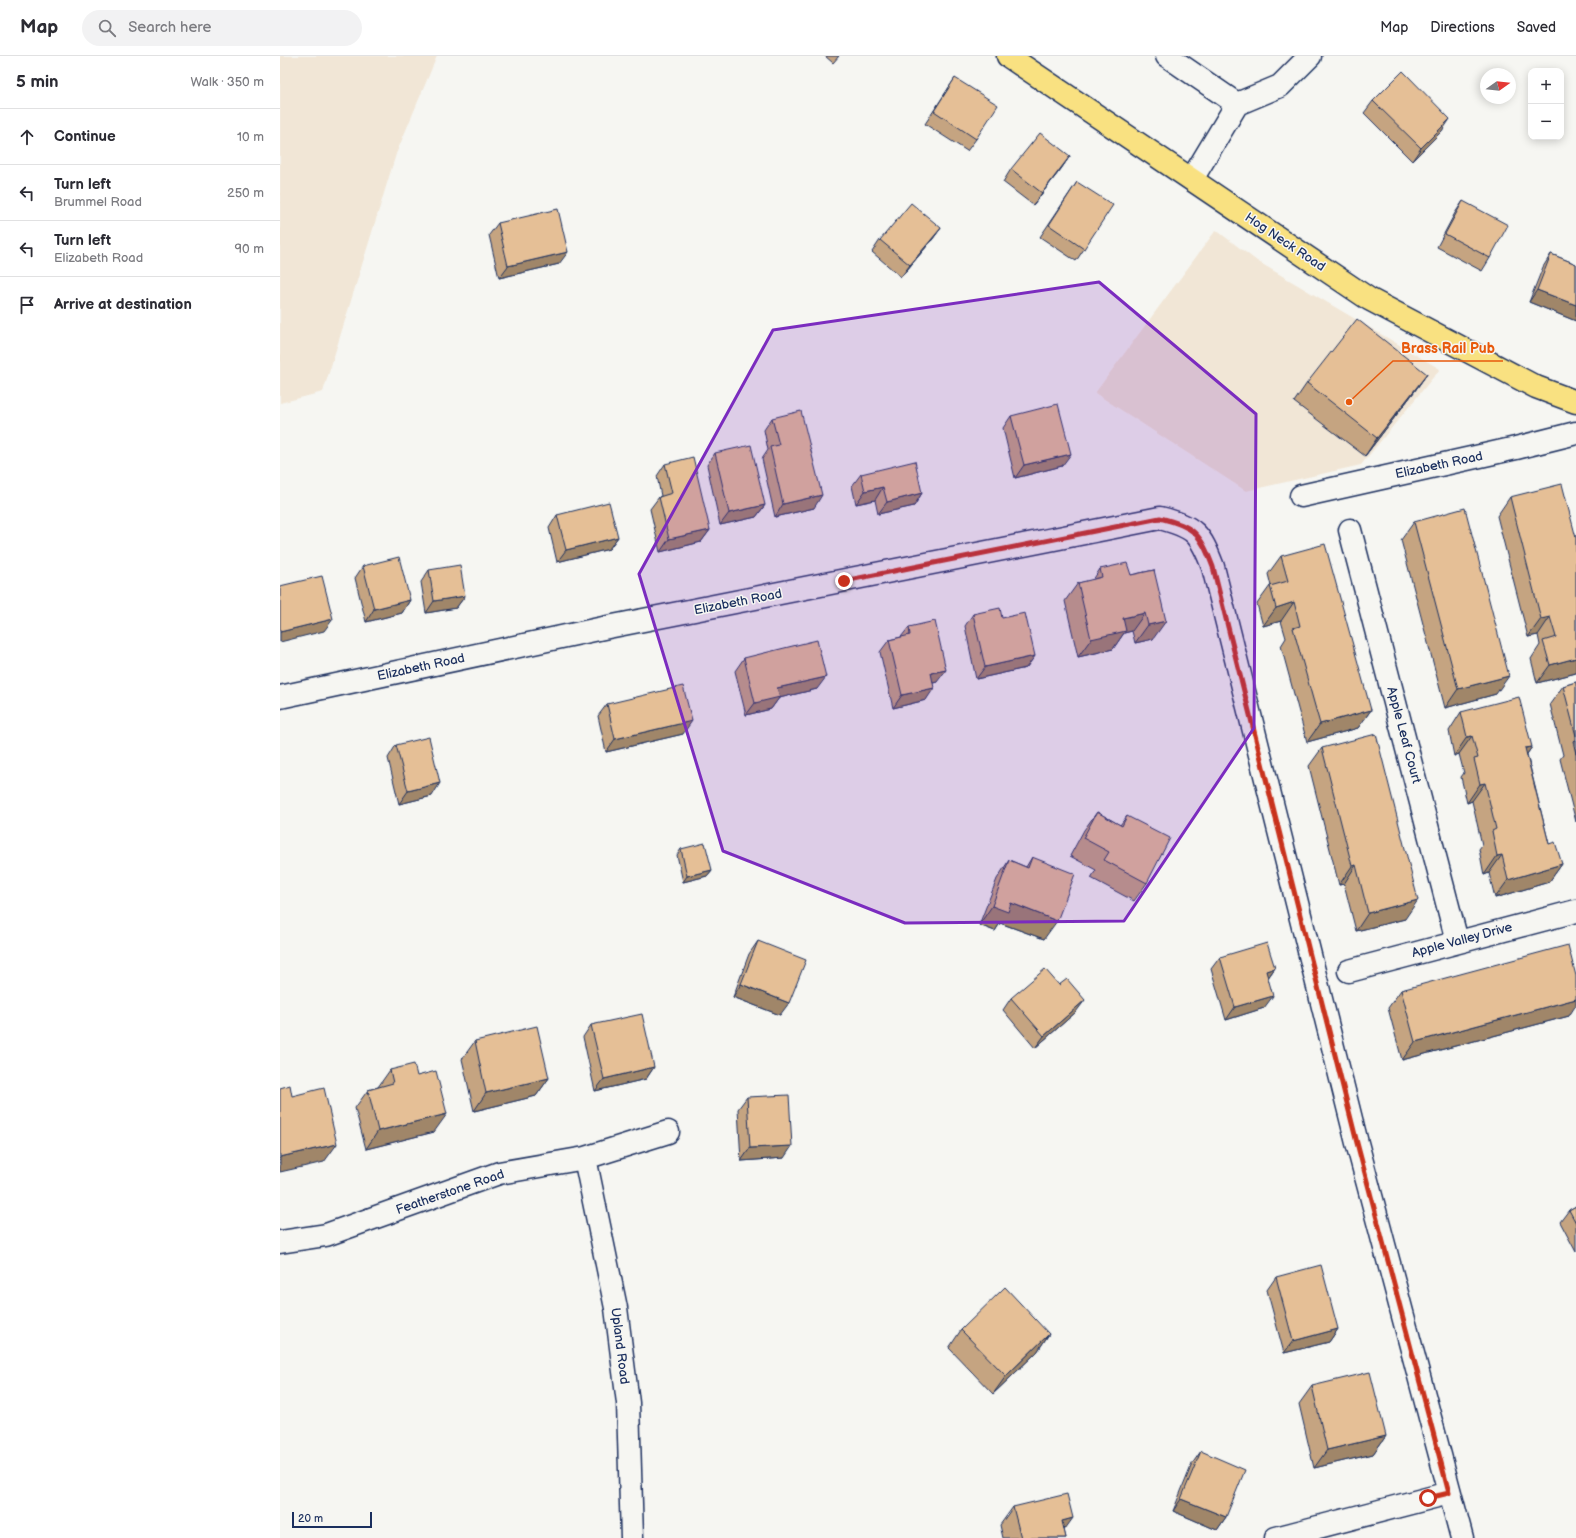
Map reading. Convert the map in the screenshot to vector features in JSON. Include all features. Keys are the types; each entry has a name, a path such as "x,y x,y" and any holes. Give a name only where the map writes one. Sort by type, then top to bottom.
{"main road":[{"name":"Hog Neck Road","path":"1022,60 1192,179 1370,299 1536,387 1576,402"}],"street":[{"path":"1167,56 1238,104"},
{"path":"1192,179 1238,104 1280,86 1310,56"},
{"name":"Elizabeth Road","path":"1301,496 1516,448 1576,433"},
{"name":"Elizabeth Road","path":"280,697 608,627 1160,518 1182,524 1194,532 1204,545 1213,567 1359,1151 1449,1493"},
{"name":"Apple Leaf Court","path":"1350,530 1457,941"},
{"name":"Apple Valley Drive","path":"1349,971 1457,941 1576,911"},
{"name":"Featherstone Road","path":"280,1242 326,1235 499,1173 585,1158 668,1132"},
{"name":"Upland Road","path":"585,1158 616,1308 628,1403 632,1538"},
{"path":"1276,1538 1449,1493 1462,1538"}],"highlighted area":[{"path":"1099,282 1256,414 1254,728 1124,921 905,923 723,851 639,574 773,330"}],"shaded area":[{"path":"280,56 437,56 396,154 323,392 280,403"},
{"path":"1216,230 1257,261 1440,369 1361,465 1246,491 1095,393"}],"building":[{"path":"1403,71 1450,119 1421,148 1373,101"},
{"path":"955,78 998,105 976,139 934,111"},
{"path":"1040,133 1070,156 1042,193 1011,169"},
{"path":"1077,182 1113,205 1084,249 1049,225"},
{"path":"1463,201 1508,225 1490,258 1445,234"},
{"path":"911,203 941,228 910,265 880,240"},
{"path":"558,209 568,252 508,266 498,223"},
{"path":"1551,254 1576,264 1576,305 1537,290"},
{"path":"1357,319 1427,374 1377,438 1307,383"},
{"path":"1058,404 1071,454 1024,465 1011,416"},
{"path":"801,411 822,495 783,504 770,447 779,445 772,418"},
{"path":"751,445 765,505 729,513 715,453"},
{"path":"693,457 710,530 669,539 659,497 672,493 665,464"},
{"path":"915,461 922,493 887,502 883,487 865,491 861,474"},
{"path":"1562,484 1576,538 1576,658 1550,665 1543,641 1556,637 1550,617 1541,619 1510,497"},
{"path":"609,502 618,537 566,550 557,515"},
{"path":"1465,508 1509,676 1458,689 1414,522"},
{"path":"1325,544 1371,710 1320,724 1293,628 1300,626 1294,602 1276,608 1270,586 1288,581 1281,556"},
{"path":"399,557 410,600 374,609 363,566"},
{"path":"1127,563 1131,575 1154,570 1166,621 1148,625 1145,613 1123,618 1126,631 1091,639 1078,583 1102,577 1100,569"},
{"path":"460,565 465,596 434,601 429,570"},
{"path":"322,576 333,619 280,632 280,586"},
{"path":"1000,608 1002,618 1025,613 1035,656 985,667 973,614"},
{"path":"935,621 946,670 931,673 934,688 902,695 889,640 910,635 909,627"},
{"path":"817,640 826,677 777,688 780,697 755,703 744,658"},
{"path":"1576,682 1576,736 1563,686"},
{"path":"683,686 692,721 615,739 607,704"},
{"path":"1519,697 1532,747 1525,748 1549,844 1555,842 1562,864 1508,880 1502,855 1497,856 1492,831 1496,829 1485,783 1480,784 1474,759 1478,758 1472,736 1467,737 1461,712"},
{"path":"1376,734 1418,900 1368,913 1356,865 1352,866 1322,748"},
{"path":"429,737 440,783 408,791 396,745"},
{"path":"1576,740 1576,754 1573,741"},
{"path":"1097,812 1122,826 1127,816 1170,838 1147,883 1104,860 1109,852 1083,838"},
{"path":"705,843 712,870 687,876 681,849"},
{"path":"1032,857 1075,874 1057,921 1011,903 1008,912 992,906 1009,860 1028,868"},
{"path":"758,941 806,960 789,1003 741,984"},
{"path":"1267,943 1275,968 1266,971 1273,996 1235,1007 1220,957"},
{"path":"1568,945 1576,976 1576,999 1415,1042 1401,990"},
{"path":"1045,969 1059,985 1067,979 1085,1000 1044,1036 1011,998"},
{"path":"642,1014 654,1067 604,1079 591,1025"},
{"path":"537,1026 549,1078 486,1093 475,1041"},
{"path":"414,1064 417,1076 436,1071 447,1114 378,1131 368,1090 393,1083 390,1070"},
{"path":"290,1085 292,1096 324,1088 337,1144 280,1157 280,1088"},
{"path":"789,1095 792,1146 750,1148 747,1097"},
{"path":"1576,1206 1576,1223 1569,1210"},
{"path":"1321,1265 1338,1329 1293,1341 1276,1277"},
{"path":"1005,1287 1049,1334 1006,1376 961,1330"},
{"path":"1370,1372 1386,1436 1327,1450 1312,1386"},
{"path":"1201,1451 1245,1470 1226,1517 1181,1499"},
{"path":"1067,1494 1073,1518 1062,1521 1066,1538 1021,1538 1013,1507"}],"place":[{"name":"Brass Rail Pub","path":"1349,402"}],"route":[{"path":"844,581 1137,524 1160,518 1182,524 1194,532 1204,545 1213,567 1357,1143 1449,1493 1428,1498"}]}
